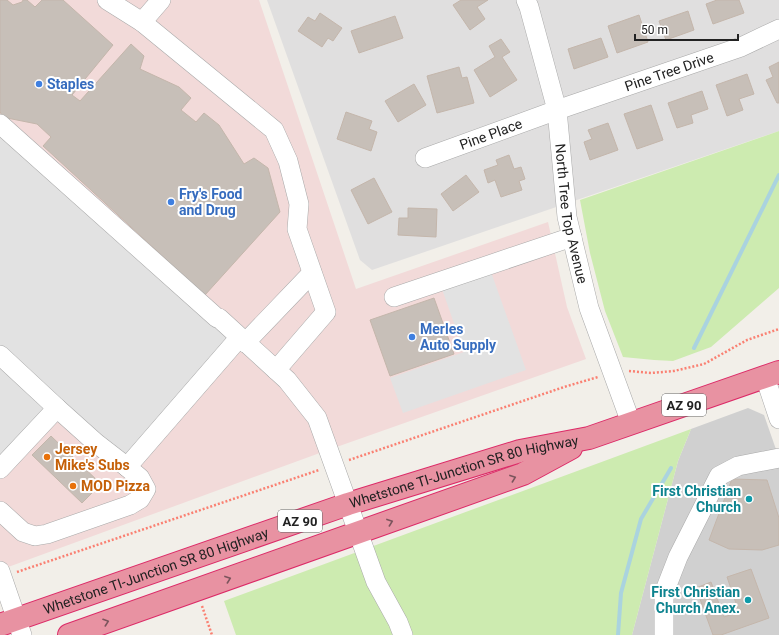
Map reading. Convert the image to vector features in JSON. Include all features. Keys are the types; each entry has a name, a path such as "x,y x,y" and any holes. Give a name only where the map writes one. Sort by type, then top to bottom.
{"highway":[{"name":"Whetstone TI-Junction SR 80 Highway","path":"69,635 523,474 589,438 772,374"},
{"name":"Whetstone TI-Junction SR 80 Highway","path":"13,626 348,504 520,451 589,438"}],"street":[{"path":"107,0 142,22 274,130 288,160 299,204 297,229 326,312 276,370"},
{"path":"142,22 161,0"},
{"name":"North Tree Top Avenue","path":"526,0 557,110 567,217 589,308 631,423"},
{"name":"Pine Tree Drive","path":"557,110 741,47 779,29"},
{"name":"Pine Place","path":"425,158 557,110"},
{"path":"0,124 287,380 317,418 376,582 398,622 403,635"},
{"path":"394,297 572,237"},
{"path":"127,467 242,340 312,273"},
{"path":"0,355 56,408 96,443 140,478 146,489 140,499 130,504 47,534 35,536 23,532 0,511"},
{"path":"772,374 779,419"},
{"path":"0,469 56,408"},
{"path":"664,635 664,593 678,557 719,476 738,466 779,458"},
{"path":"1,574 13,626"}],"path":[{"path":"1,574 334,465 564,387 613,373 629,371 651,373 674,371 704,364 747,340 779,329"},
{"path":"197,590 212,635"}],"shaded area":[{"path":"0,0 259,0 356,289 548,222 567,307 586,359 328,450 0,570"},
{"path":"267,0 779,0 779,131 372,270 360,260"},
{"path":"0,124 239,338 127,467 57,408 0,469"},
{"path":"491,272 526,370 403,413 390,378 464,352 442,289"},
{"path":"748,408 764,415 779,458 779,635 632,635 678,461 691,429"}],"green space":[{"path":"779,131 779,288 711,347 673,361 623,357 605,311 590,253 580,200"},
{"path":"691,429 678,461 632,635 236,635 224,601"}],"building":[{"path":"0,0 7,0 13,5 22,2 23,0 27,0 35,7 42,0 63,0 113,45 72,95 80,101 131,44 144,56 140,69 179,87 191,98 181,110 196,122 204,113 219,125 244,164 254,158 268,168 280,212 205,295 43,146 51,137 37,124 2,117 0,111"},
{"path":"461,0 488,0 477,7 485,19 470,30 453,5"},
{"path":"717,0 739,0 744,13 713,24 706,4"},
{"path":"688,11 694,30 666,40 659,21"},
{"path":"320,13 342,28 333,41 328,38 322,47 298,31 308,17 315,21"},
{"path":"639,15 648,42 617,53 608,26"},
{"path":"395,16 403,38 359,53 351,31"},
{"path":"601,38 608,57 574,69 568,49"},
{"path":"501,39 510,52 502,57 517,80 490,97 474,70 495,57 489,46"},
{"path":"779,62 779,103 777,103 766,80 773,77 769,67"},
{"path":"459,67 462,78 467,77 474,103 437,113 427,76"},
{"path":"747,74 754,94 739,99 743,110 727,116 716,85"},
{"path":"414,84 426,105 398,122 385,101"},
{"path":"702,91 708,109 691,115 693,123 677,128 668,103"},
{"path":"651,105 663,140 637,149 624,114"},
{"path":"346,112 372,121 369,129 377,132 371,151 337,139"},
{"path":"608,123 618,150 590,160 584,142 592,139 588,130"},
{"path":"509,155 514,169 521,167 525,179 519,181 522,190 501,197 495,180 488,183 484,170 498,165 496,160"},
{"path":"466,175 479,192 453,211 441,194"},
{"path":"374,178 392,212 368,224 351,190"},
{"path":"408,208 437,209 436,237 398,235 399,218 408,218"},
{"name":"Merles Auto Supply","path":"434,298 454,354 390,376 370,320"},
{"path":"51,436 101,484 82,503 32,455"},
{"name":"First Christian Church","path":"732,479 767,480 779,518 779,545 762,550 729,549 709,540"},
{"name":"First Christian Church Anex.","path":"751,569 769,618 721,635 713,635 696,588 711,582 724,617 739,612 727,577"}],"waterway":[{"path":"694,348 779,175"},
{"path":"618,635 621,593 641,519 671,468"}],"place":[{"name":"Staples","path":"39,84"},
{"name":"Fry's Food and Drug","path":"171,202"},
{"name":"Merles Auto Supply","path":"412,337"},
{"name":"Jersey Mike's Subs","path":"47,457"},
{"name":"MOD Pizza","path":"73,486"},
{"name":"First Christian Church","path":"749,499"},
{"name":"First Christian Church Anex.","path":"748,600"}]}
